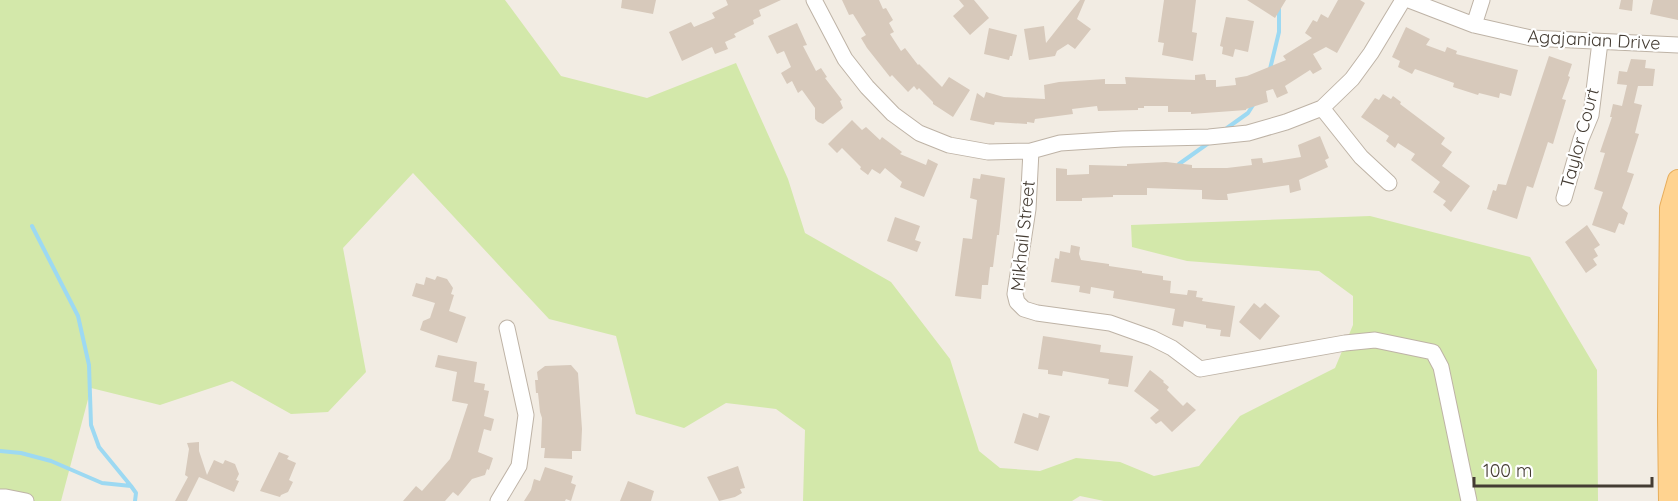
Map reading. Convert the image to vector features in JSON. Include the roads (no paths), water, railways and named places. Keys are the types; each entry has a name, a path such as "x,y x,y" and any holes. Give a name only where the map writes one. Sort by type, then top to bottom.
{"main road":[{"path":"1669,501 1673,416 1670,208 1678,180"}],"street":[{"path":"814,0 844,59 893,114 919,134 949,145 987,152 1031,151 1060,143 1209,137 1248,133 1286,122 1322,108 1352,80 1403,0"},
{"name":"Agajanian Drive","path":"1408,0 1474,25 1531,38 1678,45"},
{"path":"1474,25 1482,0"},
{"name":"Taylor Court","path":"1564,198 1581,139 1591,115 1600,42"},
{"path":"1322,108 1361,157 1389,183"},
{"name":"Mikhail Street","path":"1031,151 1028,209 1015,294 1017,302 1024,309 1037,313 1110,323 1129,329 1172,348 1200,369 1375,340 1433,352 1441,367 1469,501"},
{"path":"498,501 519,466 526,415 507,328"},
{"path":"0,498 26,501"}],"waterway":[{"path":"1270,69 1279,32 1279,0"},
{"path":"1227,128 1248,113 1253,105"},
{"path":"1179,164 1210,142"},
{"path":"32,226 78,316 89,365 91,425 99,447 131,486"},
{"path":"0,451 21,453 51,461 102,483 131,486 136,493 135,501"}]}
